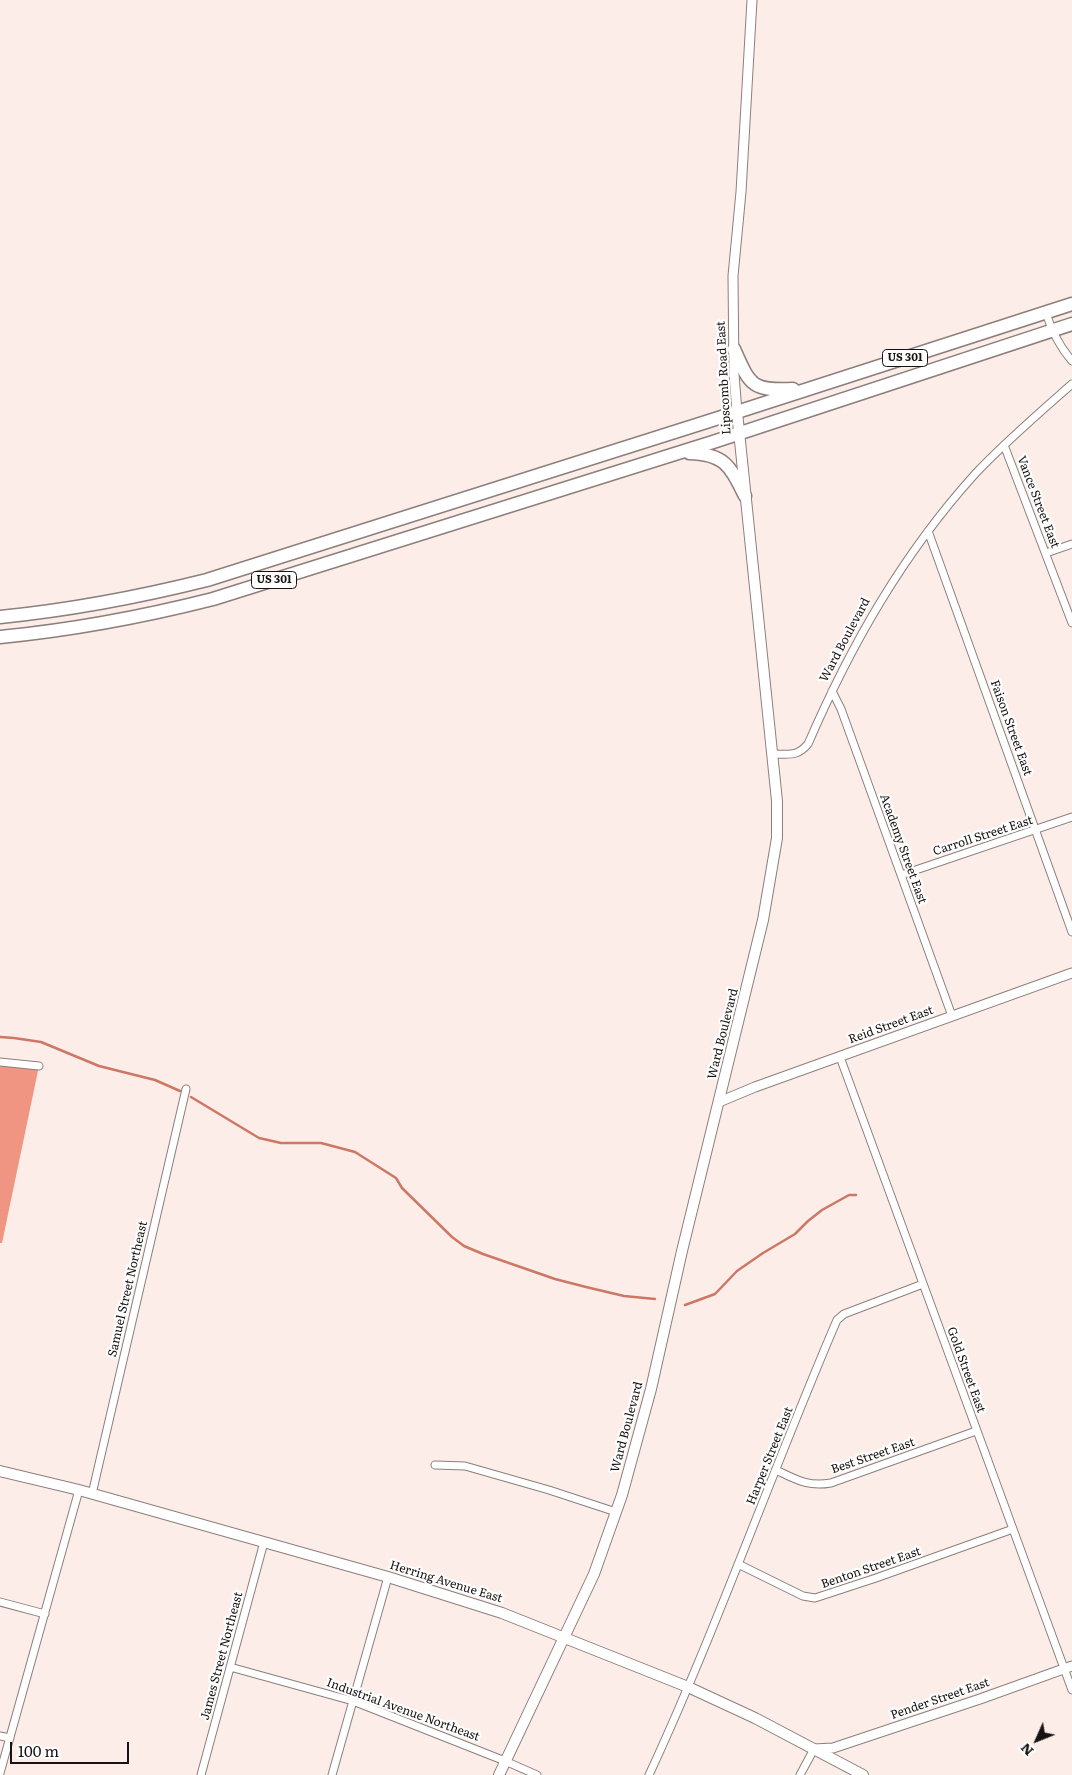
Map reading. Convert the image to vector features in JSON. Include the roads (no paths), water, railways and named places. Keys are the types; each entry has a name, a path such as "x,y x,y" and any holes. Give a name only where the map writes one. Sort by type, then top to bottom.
{"highway":[{"name":"US 301","path":"0,617 90,606 207,580 1072,304"},
{"name":"US 301","path":"0,637 94,626 213,599 676,453 1072,324"},
{"path":"734,348 745,374 752,383 759,387 773,390 810,388"},
{"path":"676,453 707,454 720,460 732,472 745,496"}],"main road":[{"name":"Lipscomb Road East","path":"737,412 773,754"},
{"name":"Ward Boulevard","path":"499,1775 594,1574 616,1512 651,1389 769,891 777,838 777,801 773,754"},
{"name":"Herring Avenue East","path":"0,1471 79,1490 264,1542 388,1577 494,1610 688,1688 755,1718 863,1775"}],"street":[{"name":"Lipscomb Road East","path":"737,412 733,276 741,192 752,0"},
{"path":"1046,313 1052,331 1061,348 1072,361"},
{"name":"Ward Boulevard","path":"773,754 795,754 802,751 808,744 856,642 882,598 928,531 975,474 1004,445 1072,384"},
{"name":"Vance Street East","path":"1004,445 1072,624"},
{"name":"Faison Street East","path":"928,531 1072,932"},
{"path":"1046,553 1072,544"},
{"name":"Academy Street East","path":"832,691 841,709 952,1016"},
{"name":"Carroll Street East","path":"901,875 1072,817"},
{"name":"Reid Street East","path":"718,1102 756,1086 1072,973"},
{"name":"Gold Street East","path":"840,1057 976,1431 1068,1667 1072,1690"},
{"path":"0,1062 39,1066"},
{"name":"Samuel Street Northeast","path":"92,1494 186,1089"},
{"name":"Harper Street East","path":"649,1775 688,1688 837,1320 844,1314 923,1284"},
{"name":"Best Street East","path":"776,1470 813,1485 831,1483 976,1431"},
{"path":"435,1465 465,1466 549,1490 616,1512"},
{"path":"0,1773 79,1490"},
{"name":"Benton Street East","path":"738,1564 803,1596 816,1598 1013,1529"},
{"name":"James Street Northeast","path":"200,1775 264,1542"},
{"path":"332,1775 388,1577"},
{"path":"0,1602 45,1614"},
{"name":"Industrial Avenue Northeast","path":"230,1667 353,1701 537,1775"},
{"name":"Pender Street East","path":"814,1749 833,1748 980,1699 1068,1667"},
{"path":"0,1736 10,1738"},
{"path":"800,1775 814,1749"}],"waterway":[{"path":"0,1037 41,1042 99,1066 155,1080 180,1091"},
{"path":"191,1097 259,1138 281,1143 321,1143 355,1152 396,1178 402,1188 452,1237 464,1246 555,1279 624,1296 655,1299"},
{"path":"685,1305 715,1294 737,1271 795,1234 822,1210 849,1195 856,1195"}]}
